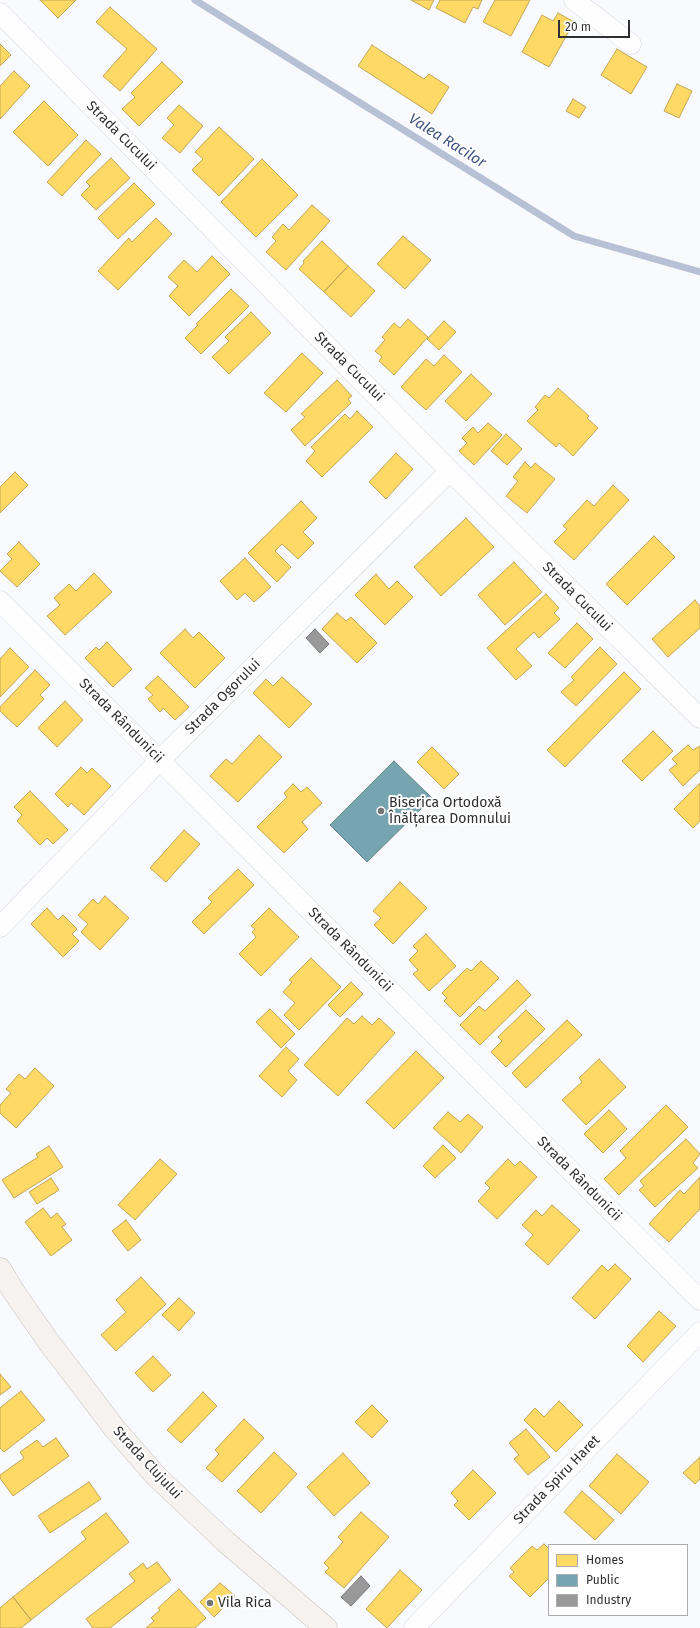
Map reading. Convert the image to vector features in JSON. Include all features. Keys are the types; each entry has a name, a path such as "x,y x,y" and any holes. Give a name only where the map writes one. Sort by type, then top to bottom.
{"main road":[{"name":"Strada Clujului","path":"0,1269 48,1341 115,1429 156,1476 226,1542 326,1628"}],"street":[{"path":"574,0 630,44"},
{"name":"Strada Cucului","path":"0,13 450,470 700,718"},
{"name":"Strada Ogorului","path":"0,927 160,760 450,470"},
{"name":"Strada Rândunicii","path":"0,601 700,1300"},
{"name":"Strada Spiru Haret","path":"414,1628 700,1332"}],"building: Homes":[{"path":"40,0 76,0 58,18"},
{"path":"411,0 434,0 429,10"},
{"path":"440,0 482,0 478,9 473,7 465,23 436,8"},
{"path":"495,0 530,0 511,36 483,22"},
{"path":"110,7 157,49 120,91 103,76 127,49 96,22"},
{"path":"558,13 574,22 549,67 522,52 542,15 553,21"},
{"path":"0,44 11,55 0,66"},
{"path":"372,45 424,79 429,74 449,87 432,114 358,66"},
{"path":"617,49 647,67 631,94 601,75"},
{"path":"162,62 183,82 139,126 122,109 135,97 131,93"},
{"path":"14,71 30,86 0,119 0,86"},
{"path":"677,84 692,91 679,118 664,111"},
{"path":"573,99 586,107 579,118 566,111"},
{"path":"44,101 78,135 48,166 13,132"},
{"path":"179,105 203,126 180,153 162,138 174,125 167,118"},
{"path":"219,127 254,159 219,196 192,170 203,159 195,152"},
{"path":"86,140 101,154 62,196 47,182"},
{"path":"111,158 130,178 96,210 81,195 90,186 86,182"},
{"path":"262,159 298,195 256,237 221,202"},
{"path":"134,183 155,204 118,239 98,218"},
{"path":"312,205 330,221 286,270 266,252 276,241 272,237 283,224 289,230"},
{"path":"156,218 172,234 118,290 98,271 129,238 132,242"},
{"path":"403,236 431,260 405,289 377,264"},
{"path":"322,241 348,266 324,292 299,269 304,263 303,261"},
{"path":"212,256 230,274 189,316 169,296 178,286 168,277 184,260 197,272"},
{"path":"348,266 375,291 351,317 324,292"},
{"path":"231,289 249,306 201,354 185,338 198,325 196,324"},
{"path":"251,312 271,333 229,374 212,357 229,341 225,337"},
{"path":"408,319 428,337 394,375 379,361 382,357 375,351 385,340 382,337 394,323 400,328"},
{"path":"444,321 456,332 439,350 427,339"},
{"path":"302,353 323,373 286,412 264,393"},
{"path":"444,355 462,372 426,410 401,387 426,359 434,366"},
{"path":"471,374 492,394 466,421 445,401"},
{"path":"337,380 352,396 348,399 351,403 305,446 291,430 305,417 301,414"},
{"path":"558,388 589,416 587,418 598,428 573,456 559,443 556,447 527,421 538,410 535,407 545,395 549,398"},
{"path":"357,411 373,427 322,477 306,461 315,451 311,447 345,414 350,419"},
{"path":"488,423 502,435 474,465 459,451 467,443 462,438 473,427 478,433"},
{"path":"506,434 522,449 507,465 491,451"},
{"path":"396,453 413,469 386,499 369,482"},
{"path":"525,462 531,468 535,463 555,479 527,513 506,496 518,481 513,477"},
{"path":"15,472 28,485 0,513 0,487"},
{"path":"613,485 629,500 574,560 554,542 567,529 563,526 587,500 594,506"},
{"path":"301,501 317,518 303,532 314,543 298,559 282,544 275,551 291,567 277,582 248,553"},
{"path":"466,518 494,547 441,596 414,567"},
{"path":"654,536 675,557 627,605 606,584"},
{"path":"19,542 40,564 17,587 0,571 12,559 7,554"},
{"path":"245,558 271,587 254,602 245,593 237,600 220,581"},
{"path":"514,562 542,592 505,625 478,595"},
{"path":"94,573 112,592 65,635 47,616 60,605 54,598 69,584 76,591"},
{"path":"376,574 389,589 397,581 413,597 385,625 355,595"},
{"path":"546,594 559,608 554,613 560,619 539,638 534,632 516,649 532,666 516,680 487,648"},
{"path":"695,600 700,606 700,628 668,657 652,639"},
{"path":"337,613 346,621 351,617 377,643 357,663 322,629"},
{"path":"577,623 593,639 565,668 548,653"},
{"path":"185,629 193,638 199,632 225,658 195,688 160,653"},
{"path":"107,642 132,669 113,687 85,658 96,647 99,650"},
{"path":"600,647 617,664 576,706 561,692 574,680 571,677"},
{"path":"10,648 29,667 0,697 0,659"},
{"path":"35,670 50,685 40,695 44,699 17,727 0,711 0,707"},
{"path":"624,672 641,689 565,767 547,750"},
{"path":"158,676 189,707 175,720 163,708 160,712 148,699 153,695 145,688"},
{"path":"282,677 312,704 289,728 253,693 266,679 273,686"},
{"path":"65,701 83,720 57,747 38,728"},
{"path":"653,731 673,751 642,781 622,761"},
{"path":"259,735 282,757 238,802 210,776 226,759 232,764"},
{"path":"688,745 693,750 700,746 700,770 683,786 669,770 677,764 672,759"},
{"path":"432,747 459,774 444,789 417,762"},
{"path":"81,767 87,773 92,768 111,786 84,815 71,803 68,807 55,794"},
{"path":"700,783 700,821 693,828 674,809"},
{"path":"293,784 301,792 307,787 322,803 302,822 308,829 284,853 257,827 287,797 284,793"},
{"path":"30,791 68,830 53,844 47,838 40,845 17,821 22,815 14,807"},
{"path":"184,830 200,844 166,882 150,868"},
{"path":"238,869 254,885 204,934 192,922 212,902 208,898"},
{"path":"400,882 427,908 393,944 374,925 381,918 373,911"},
{"path":"105,896 129,918 100,950 81,932 88,924 78,915 93,899 98,904"},
{"path":"47,908 58,920 63,915 77,929 72,934 79,941 63,957 31,924"},
{"path":"269,908 299,937 261,976 239,954 256,937 252,932 255,929 251,926"},
{"path":"426,934 456,966 429,991 413,974 418,970 409,960 418,951 413,946"},
{"path":"311,958 341,987 299,1030 284,1015 295,1003 283,992 292,982 289,980"},
{"path":"481,961 499,978 460,1017 444,1001 447,998 442,993 467,968 471,971"},
{"path":"517,980 531,995 480,1045 460,1025 479,1006 485,1011"},
{"path":"351,982 363,994 340,1017 328,1005"},
{"path":"270,1009 295,1034 281,1048 256,1022"},
{"path":"526,1010 545,1029 506,1067 491,1052 502,1041 498,1037"},
{"path":"362,1016 372,1025 379,1018 395,1033 338,1096 304,1065 347,1018 354,1024"},
{"path":"567,1020 582,1035 526,1088 512,1073"},
{"path":"286,1047 299,1059 288,1071 297,1080 282,1097 259,1076"},
{"path":"416,1051 444,1078 394,1129 366,1102"},
{"path":"599,1059 626,1087 586,1125 562,1100 582,1082 579,1078"},
{"path":"35,1068 54,1086 16,1128 0,1113 0,1105 11,1093 6,1089 19,1074 25,1079"},
{"path":"666,1105 688,1127 619,1195 604,1179 626,1158 620,1151"},
{"path":"609,1110 627,1129 603,1153 584,1134"},
{"path":"448,1112 460,1122 468,1114 483,1127 461,1153 433,1128"},
{"path":"686,1139 700,1154 693,1163 698,1168 655,1207 639,1190 644,1186 640,1181"},
{"path":"443,1145 456,1158 435,1178 423,1166"},
{"path":"49,1146 63,1167 14,1198 2,1180 38,1157 36,1154"},
{"path":"160,1159 177,1174 135,1220 118,1205"},
{"path":"508,1159 515,1166 520,1161 537,1177 497,1219 478,1201 490,1188 485,1183"},
{"path":"700,1177 700,1209 669,1242 649,1224 680,1190 684,1194"},
{"path":"51,1178 59,1190 37,1204 29,1192"},
{"path":"552,1205 580,1230 548,1265 525,1244 533,1235 522,1225 536,1210 542,1216"},
{"path":"43,1208 51,1218 57,1213 66,1224 62,1227 72,1240 51,1256 25,1222"},
{"path":"126,1220 141,1240 128,1251 112,1231"},
{"path":"615,1264 631,1279 595,1319 572,1298 602,1265 608,1271"},
{"path":"141,1277 166,1304 116,1351 101,1335 126,1312 116,1300"},
{"path":"179,1298 195,1313 179,1331 162,1315"},
{"path":"659,1311 676,1326 643,1362 627,1346"},
{"path":"153,1356 171,1375 153,1392 135,1373"},
{"path":"0,1374 11,1387 0,1395"},
{"path":"21,1391 45,1420 4,1452 0,1448 0,1408"},
{"path":"203,1392 217,1406 181,1443 167,1430"},
{"path":"559,1401 583,1425 556,1452 524,1420 535,1408 544,1417"},
{"path":"372,1405 388,1421 372,1438 355,1422"},
{"path":"244,1419 264,1438 222,1482 206,1468 219,1454 215,1450"},
{"path":"526,1429 550,1457 528,1475 514,1459 519,1455 509,1443"},
{"path":"56,1438 69,1456 13,1496 0,1478 0,1475 24,1458 20,1452 37,1440 43,1447"},
{"path":"274,1452 297,1474 261,1513 237,1491"},
{"path":"343,1453 370,1483 334,1516 307,1487"},
{"path":"617,1454 649,1482 621,1514 589,1486"},
{"path":"700,1457 700,1479 695,1484 683,1473"},
{"path":"473,1470 496,1493 469,1520 454,1505 458,1501 451,1493"},
{"path":"89,1482 101,1499 50,1533 38,1516"},
{"path":"582,1491 614,1520 595,1540 564,1512"},
{"path":"361,1512 389,1537 344,1588 325,1572 329,1568 324,1563 343,1542 338,1537"},
{"path":"106,1513 129,1542 31,1620 13,1597 86,1539 81,1532"},
{"path":"544,1544 548,1548 548,1579 530,1597 509,1576 514,1572 510,1568 532,1546 537,1550"},
{"path":"157,1562 171,1580 110,1628 93,1628 86,1619 135,1581 129,1574 143,1563 147,1569"},
{"path":"400,1570 422,1590 387,1628 366,1609"},
{"path":"220,1583 235,1596 214,1617 200,1602"},
{"path":"179,1589 206,1618 195,1628 146,1628 154,1621 151,1618 160,1610 158,1608"},
{"path":"13,1597 31,1620 21,1628 0,1628 0,1608"}],"building: Public":[{"name":"Biserica Ortodoxă Înălțarea Domnului","path":"394,761 432,798 367,862 330,825"}],"building: Industry":[{"path":"315,629 329,644 320,653 306,638"},
{"path":"361,1576 370,1586 351,1606 341,1597"}],"waterway":[{"name":"Valea Racilor","path":"195,0 574,236 700,272"}],"place":[{"name":"Biserica Ortodoxă Înălțarea Domnului","path":"381,811"},
{"name":"Vila Rica","path":"210,1603"}]}
